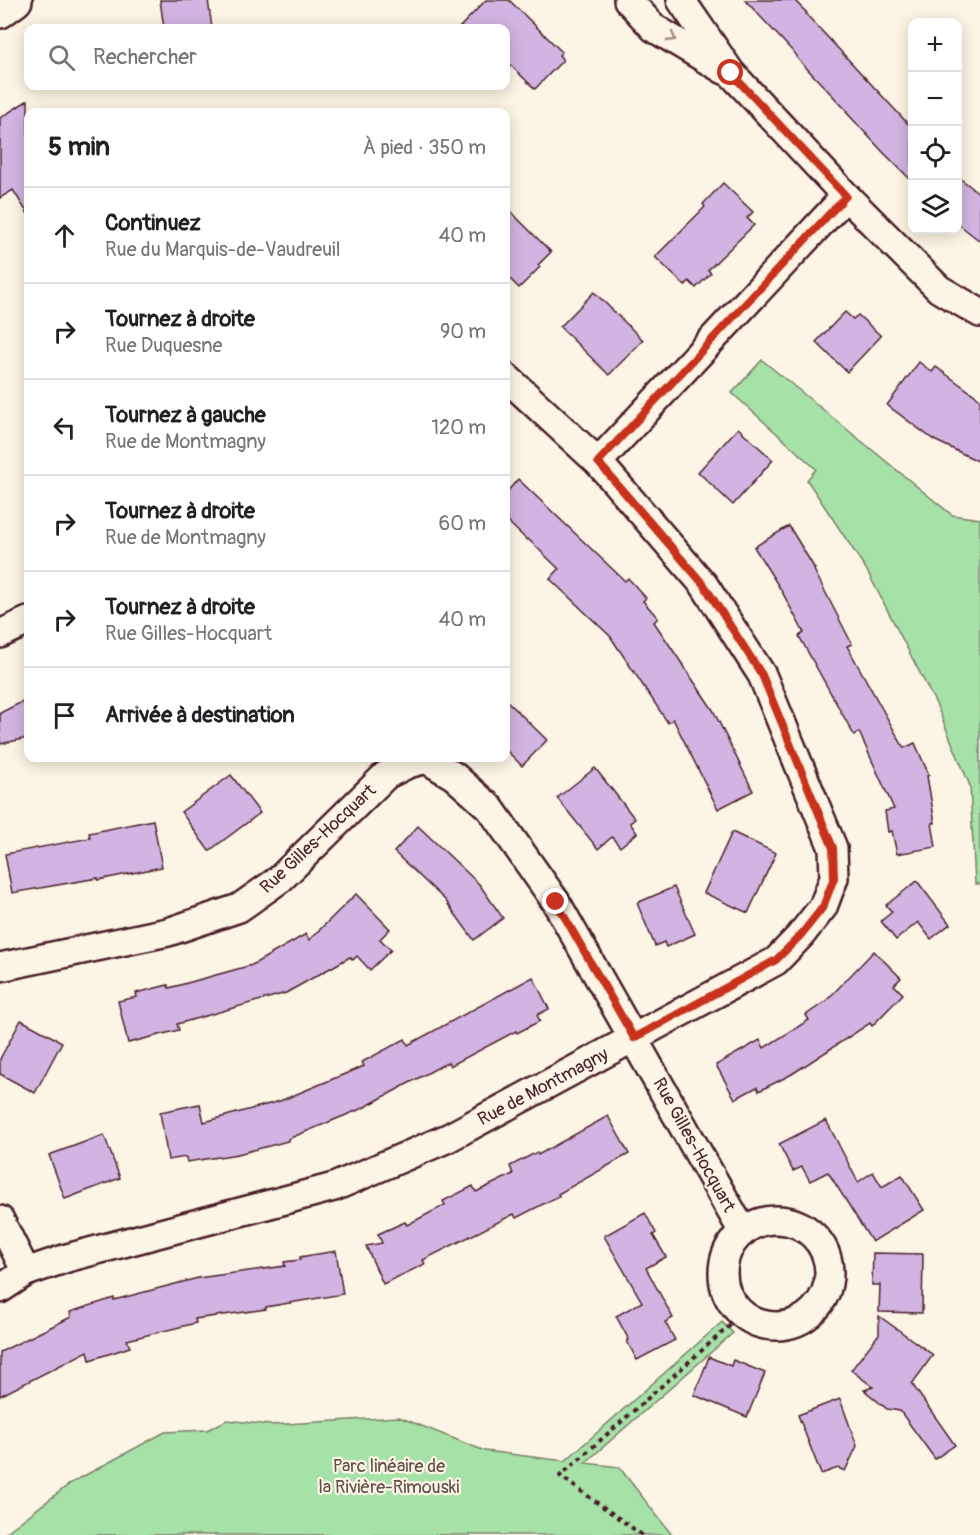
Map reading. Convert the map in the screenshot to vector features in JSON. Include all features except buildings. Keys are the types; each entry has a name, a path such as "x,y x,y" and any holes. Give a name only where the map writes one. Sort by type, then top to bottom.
{"street":[{"path":"0,11 15,0"},
{"path":"628,0 654,28 731,73"},
{"path":"681,0 731,73 846,196 939,289 980,313"},
{"path":"598,462 846,196"},
{"name":"Rue de Montmagny","path":"0,1289 26,1272 67,1258 334,1187 448,1138 776,960 800,936 823,907 834,878 833,848 762,675 704,585 598,462 510,381"},
{"path":"0,634 24,623"},
{"name":"Rue Gilles-Hocquart","path":"0,967 168,932 239,908 280,879 386,775 415,762"},
{"name":"Rue Gilles-Hocquart","path":"431,762 454,776 490,808 556,902 743,1232"},
{"path":"0,1220 26,1272"},
{"name":"Rue Gilles-Hocquart","path":"776,1220 794,1223 810,1232 822,1246 828,1262 829,1281 824,1298 812,1312 797,1322 780,1326 762,1324 743,1314 733,1303 726,1289 723,1274 732,1244 743,1232 758,1223 776,1220"}],"path":[{"path":"642,1535 560,1476 743,1314"}],"green space":[{"path":"762,360 952,515 980,519 980,884 975,884 970,786 936,704 866,569 807,480 816,469 732,393"},
{"name":"Parc linéaire de la Rivière-Rimouski","path":"722,1322 733,1333 585,1463 619,1467 672,1535 3,1535 71,1483 165,1432 207,1430 227,1420 270,1425 399,1417 485,1451 565,1461"}],"route":[{"path":"556,902 634,1038 776,960 800,936 823,907 834,878 833,848 762,675 704,585 598,462 846,196 731,73"}]}
